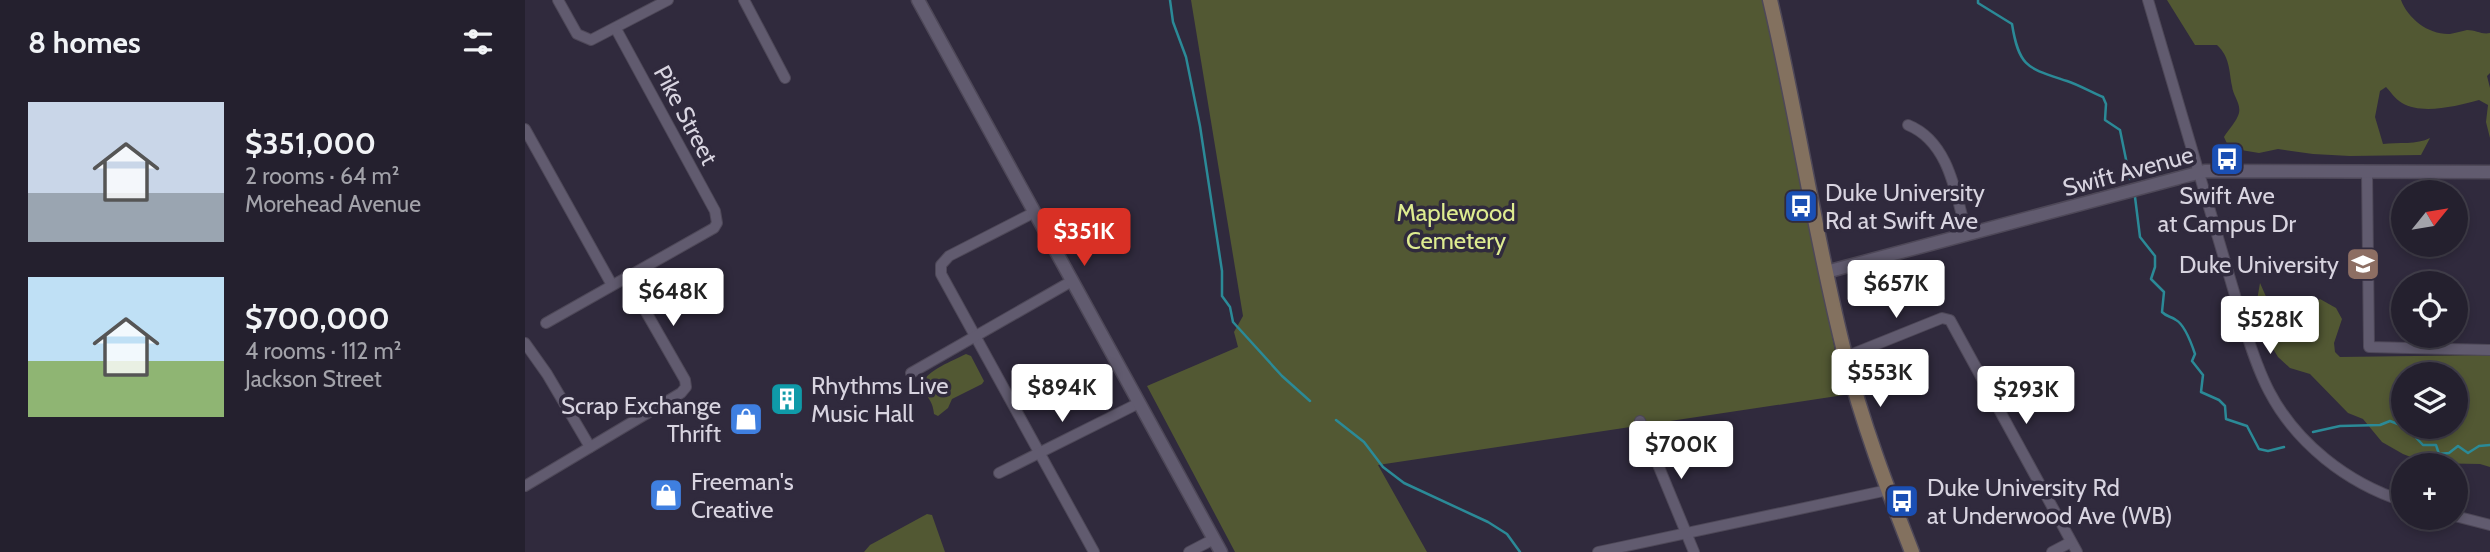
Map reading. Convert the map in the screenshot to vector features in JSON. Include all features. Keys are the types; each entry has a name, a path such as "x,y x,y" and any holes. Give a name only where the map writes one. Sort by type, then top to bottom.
{"main road":[{"path":"1770,0 1788,75 1810,202 1845,357 1888,490 1912,552"}],"street":[{"path":"558,0 577,34 591,40 668,0"},
{"path":"744,0 785,78"},
{"path":"918,0 1221,552"},
{"path":"2148,0 2254,358 2277,405 2302,437 2333,465 2365,485 2391,496"},
{"name":"Pike Street","path":"616,29 715,211 717,223 714,228 626,277"},
{"path":"1908,125 1920,130 1941,153 1967,235"},
{"path":"525,129 612,285"},
{"name":"Swift Avenue","path":"1826,272 2199,172 2490,172"},
{"path":"2367,172 2369,347 2490,350"},
{"path":"1035,212 949,256 941,265 941,274 1094,552"},
{"path":"525,486 681,393 686,387 685,380 626,277 546,323"},
{"path":"912,373 1072,281"},
{"path":"1845,357 1942,318 1950,320 2077,552"},
{"path":"525,343 547,374 590,447"},
{"path":"999,473 1139,403"},
{"path":"1640,421 1694,552"},
{"path":"1598,552 1888,490"},
{"path":"2468,519 2490,524"},
{"path":"1189,552 1214,539"},
{"path":"2052,552 2071,542"}],"green space":[{"name":"Maplewood Cemetery","path":"1191,0 1764,0 1844,395 1378,465 1427,552 1235,552 1147,386 1238,347 1234,332 1243,316"},
{"path":"2167,0 2401,0 2414,19 2434,32 2450,34 2467,30 2490,33 2490,73 2487,76 2490,88 2490,138 2486,122 2488,105 2479,100 2440,108 2410,107 2386,87 2380,91 2375,117 2383,144 2430,138 2421,155 2350,156 2278,149 2259,153 2229,148 2224,137 2239,109 2227,59 2217,45 2195,45"},
{"path":"2260,283 2268,301 2274,303 2302,306 2320,299 2336,308 2342,319 2334,343 2335,352 2340,357 2490,355 2490,467 2468,464 2468,453 2401,453 2382,442 2363,419 2348,413 2310,374 2290,368 2278,357 2261,329 2255,312"},
{"path":"966,354 971,356 984,381 952,399 948,408 938,416 934,414 921,384 935,370"},
{"path":"927,514 932,515 945,552 864,552 870,545"}],"waterway":[{"path":"1170,0 1173,22 1186,57 1200,126 1222,271 1222,296 1230,307 1233,322 1282,376 1310,401"},
{"path":"1978,0 1978,3 2012,24 2018,50 2027,64 2103,97 2106,104 2105,120 2120,130 2130,179"},
{"path":"2135,197 2140,237 2155,256 2151,279 2164,292 2162,312 2179,323 2188,336 2195,354 2192,361 2203,375 2201,392 2219,400 2225,406 2226,419 2247,426 2259,449 2268,451 2284,447"},
{"path":"1336,420 1364,442 1383,467 1404,483 1488,522 1507,534 1520,552"},
{"path":"2313,432 2340,426 2380,425 2391,421"},
{"path":"2417,439 2423,445 2436,445 2439,454 2449,453 2458,446 2468,453 2479,446 2490,445"}],"place":[{"name":"Swift Ave at Campus Dr","path":"2227,159"},
{"name":"Duke University Rd at Swift Ave","path":"1801,206"},
{"name":"Duke University","path":"2363,264"},
{"name":"Rhythms Live Music Hall","path":"787,399"},
{"name":"Scrap Exchange Thrift","path":"746,419"},
{"name":"Freeman's Creative","path":"666,495"},
{"name":"Duke University Rd at Underwood Ave (WB)","path":"1902,501"}]}
